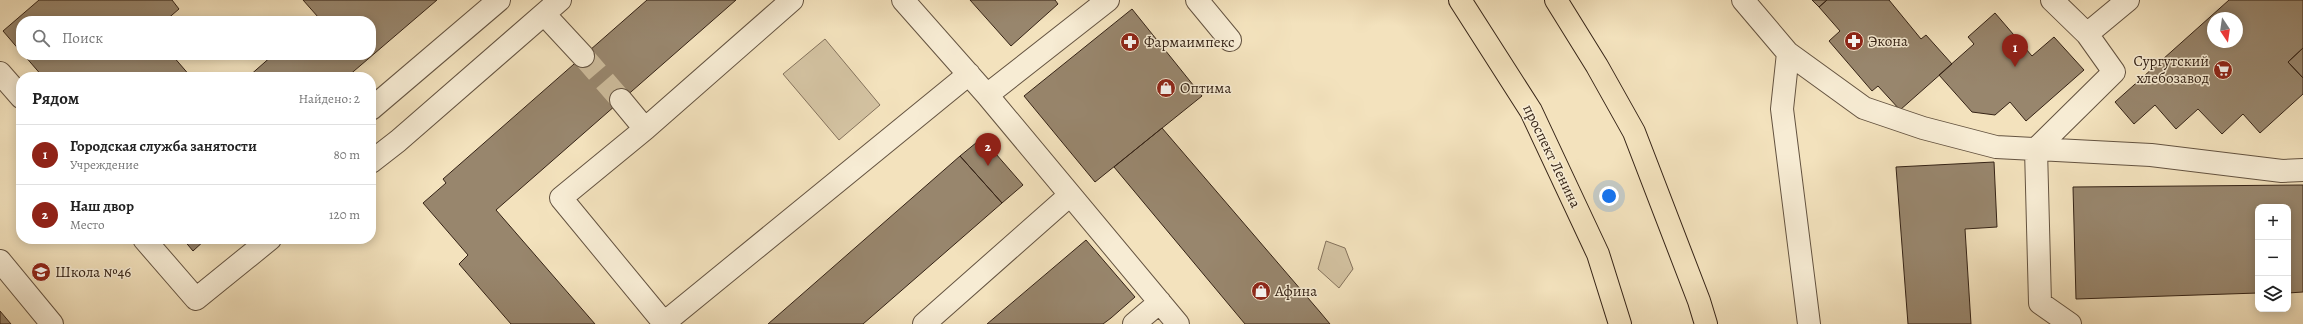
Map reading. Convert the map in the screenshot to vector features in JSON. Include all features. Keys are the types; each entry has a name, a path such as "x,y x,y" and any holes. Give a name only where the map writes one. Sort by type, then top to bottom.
{"main road":[{"name":"проспект Ленина","path":"1460,0 1531,111 1598,254 1620,324"},
{"path":"1556,0 1597,66 1634,132 1700,301 1706,324"}],"lane":[{"path":"376,106 499,0"},
{"path":"792,0 646,129 561,198 664,323 969,74"},
{"path":"903,0 987,95 1178,324"},
{"path":"987,95 1108,0"},
{"path":"1197,0 1230,40"},
{"path":"1744,0 1788,53 1864,108 1923,128 1996,147 2151,155 2282,170 2303,170"},
{"path":"2052,0 2087,34 2114,72 2036,149 2040,303 2070,324"},
{"path":"2087,34 2128,0"},
{"path":"376,158 398,141 552,7 583,56"},
{"path":"1788,53 1782,109 1809,324"},
{"path":"0,73 16,92"},
{"path":"621,100 646,129"},
{"path":"939,319 1070,195"},
{"path":"148,244 196,299 264,244"},
{"path":"0,261 52,324"},
{"path":"1134,324 1160,302"}],"shaded area":[{"path":"825,39 880,105 839,140 783,74"},
{"path":"1326,241 1345,248 1353,269 1339,288 1318,269"}],"building":[{"path":"39,0 172,0 179,9 171,16 20,16"},
{"path":"303,0 437,0 376,52 376,16 317,16"},
{"path":"647,0 736,0 496,210 595,324 511,324 459,264 468,255 423,203 446,183 443,179"},
{"path":"970,0 1055,0 1058,4 1011,46"},
{"path":"1812,0 1827,0 1819,7"},
{"path":"1827,0 1889,0 1921,39 1926,35 1952,64 1900,110 1878,86 1872,91 1829,41 1840,31 1819,7"},
{"name":"Сургутский хлебозавод","path":"2229,0 2303,0 2303,48 2288,62 2303,78 2303,94 2260,133 2243,114 2222,134 2198,109 2176,129 2155,105 2134,124 2115,102 2207,20 2207,48 2243,48 2243,12 2216,12"},
{"path":"1132,9 1202,96 1095,182 1024,96"},
{"path":"1995,13 2032,56 2054,37 2084,70 2026,121 2010,102 1995,115 1972,112 1939,75 1974,44 1968,37"},
{"path":"16,20 16,46 3,31"},
{"path":"2303,48 2303,78 2288,62"},
{"path":"28,60 176,60 187,72 39,72"},
{"path":"267,60 367,60 353,72 254,72"},
{"path":"1162,128 1330,324 1245,324 1114,167"},
{"path":"982,138 1023,185 1002,203 960,156"},
{"path":"960,156 1002,203 863,324 768,324"},
{"path":"1994,162 1997,227 1965,229 1971,324 1908,324 1896,167"},
{"path":"2303,185 2303,292 2291,293 2291,204 2255,204 2255,293 2076,299 2073,187"},
{"path":"1086,240 1135,297 1111,318 1103,324 987,324"},
{"path":"187,244 201,244 193,251"},
{"path":"0,311 11,324 0,324"}],"tunnel":[{"path":"583,56 621,100"}],"place":[{"name":"Экона","path":"1854,41"},
{"name":"Фармаимпекс","path":"1130,42"},
{"name":"Городская служба занятости","path":"2015,67"},
{"name":"Сургутский хлебозавод","path":"2223,70"},
{"name":"Оптима","path":"1166,88"},
{"name":"Наш двор","path":"988,166"},
{"name":"Школа №46","path":"41,272"},
{"name":"Афина","path":"1261,291"}]}
